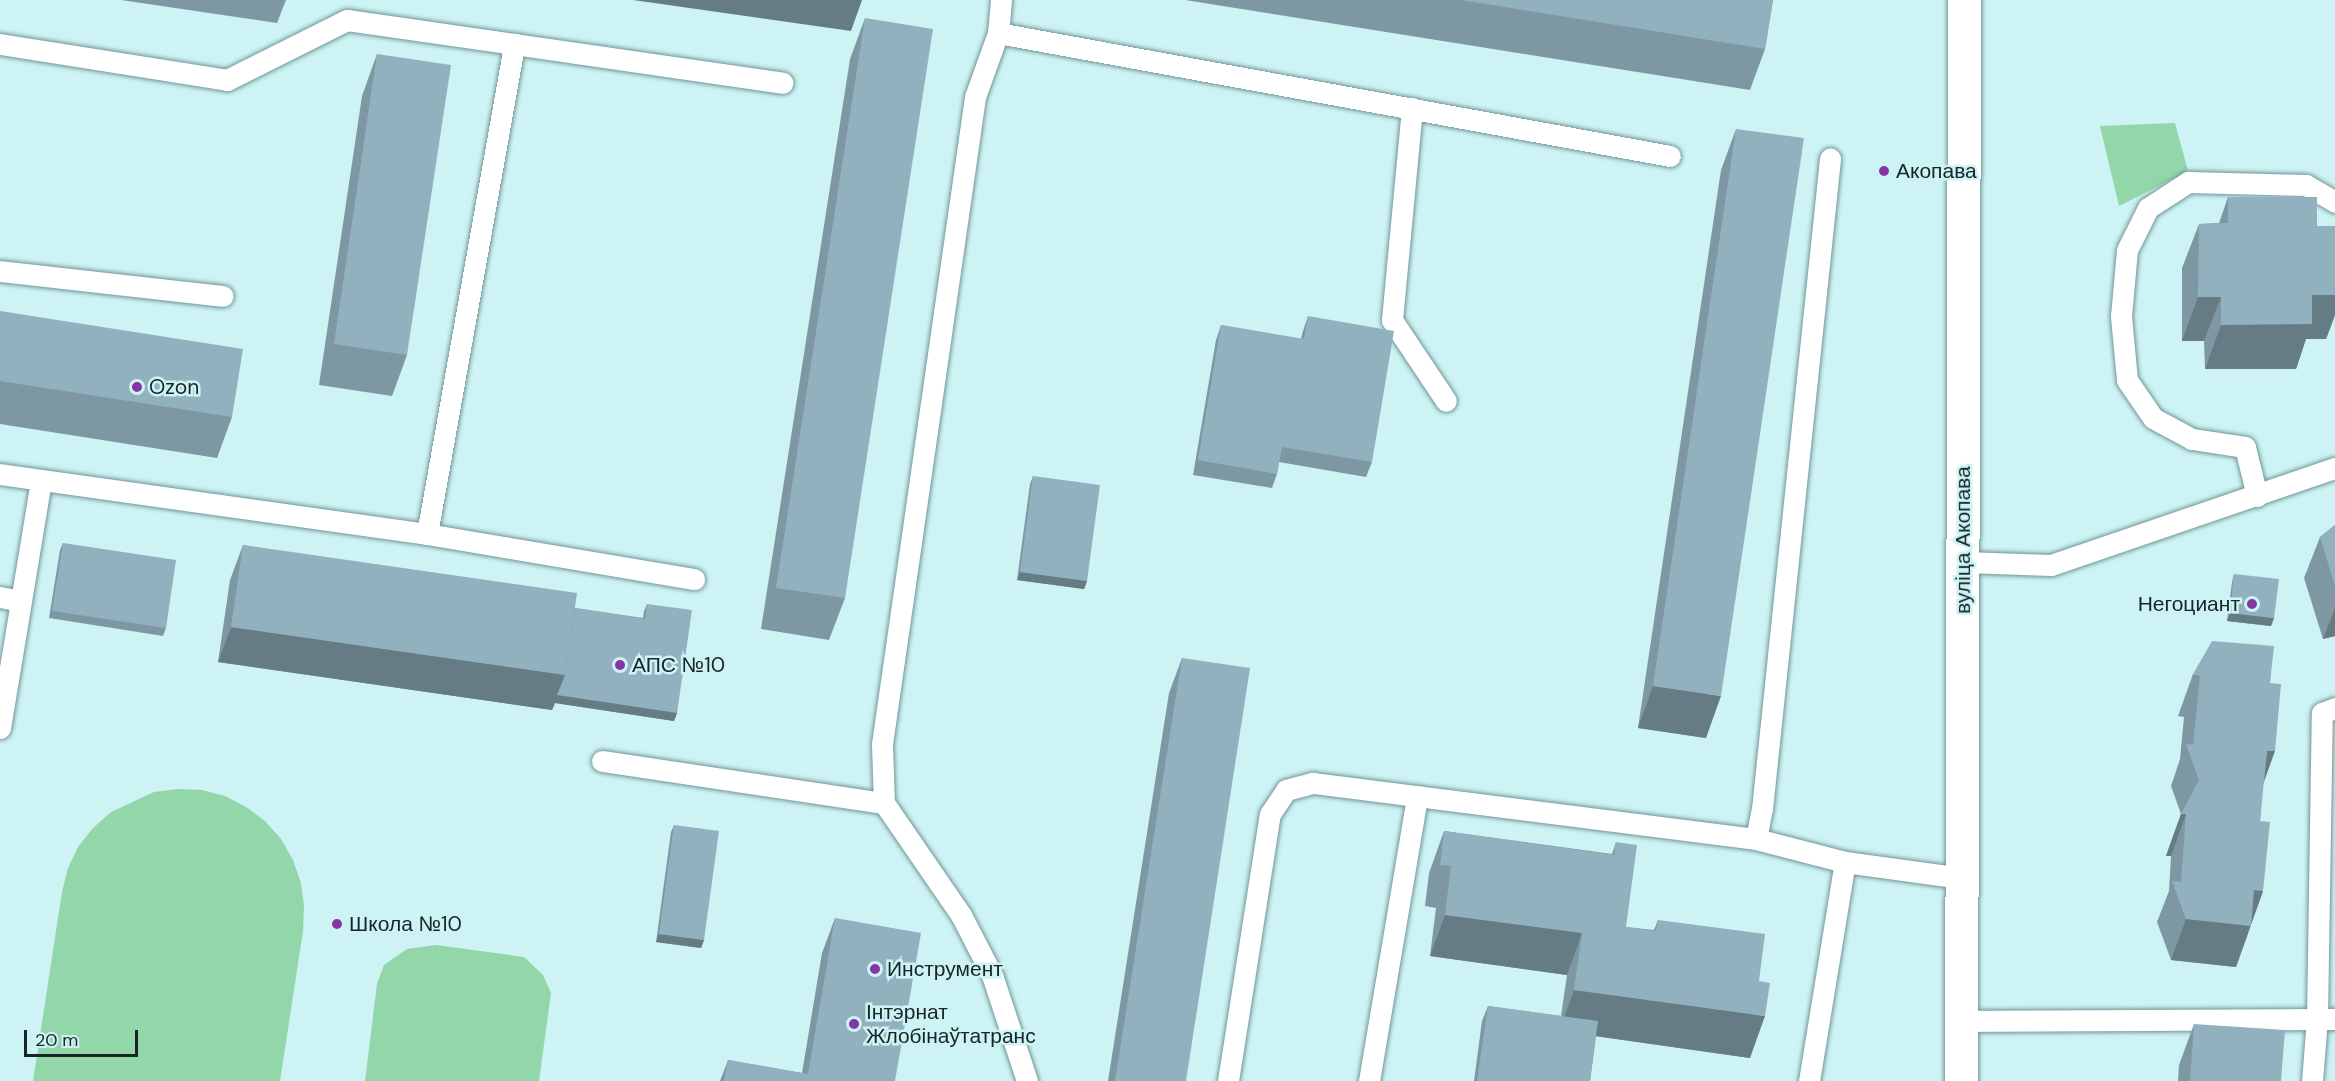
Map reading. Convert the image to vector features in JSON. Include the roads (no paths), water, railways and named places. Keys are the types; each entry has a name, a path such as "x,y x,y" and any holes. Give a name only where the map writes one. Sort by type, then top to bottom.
{"main road":[{"name":"вуліца Акопава","path":"1961,1081 1964,0"}],"lane":[{"path":"1000,0 998,33 974,109 882,744 884,803 961,915 982,955 992,975 1027,1081"},
{"path":"0,44 227,80 347,20 782,82"},
{"path":"998,33 1670,156"},
{"path":"426,534 514,44"},
{"path":"1412,108 1392,321 1446,401"},
{"path":"1756,839 1762,809 1830,159"},
{"path":"2257,496 2245,447 2192,439 2153,418 2127,381 2121,316 2127,250 2148,208 2188,182 2306,185 2335,202"},
{"path":"0,272 223,296"},
{"path":"1964,562 2051,565 2335,468"},
{"path":"0,474 426,534 694,579"},
{"path":"0,728 40,481"},
{"path":"0,597 21,601"},
{"path":"2312,1081 2326,1019 2322,713 2335,708"},
{"path":"602,761 884,803"},
{"path":"1228,1081 1270,814 1286,790 1313,783 1756,839 1845,862 1962,878"},
{"path":"1368,1081 1417,796"},
{"path":"1809,1081 1845,862"},
{"path":"1961,1021 2326,1019"}],"place":[{"name":"Акопава","path":"1884,171"},
{"name":"Ozon","path":"137,387"},
{"name":"Негоциант","path":"2252,604"},
{"name":"АПС №10","path":"620,665"},
{"name":"Школа №10","path":"337,924"},
{"name":"Инструмент","path":"875,969"},
{"name":"Інтэрнат Жлобінаўтатранс","path":"854,1024"}]}
